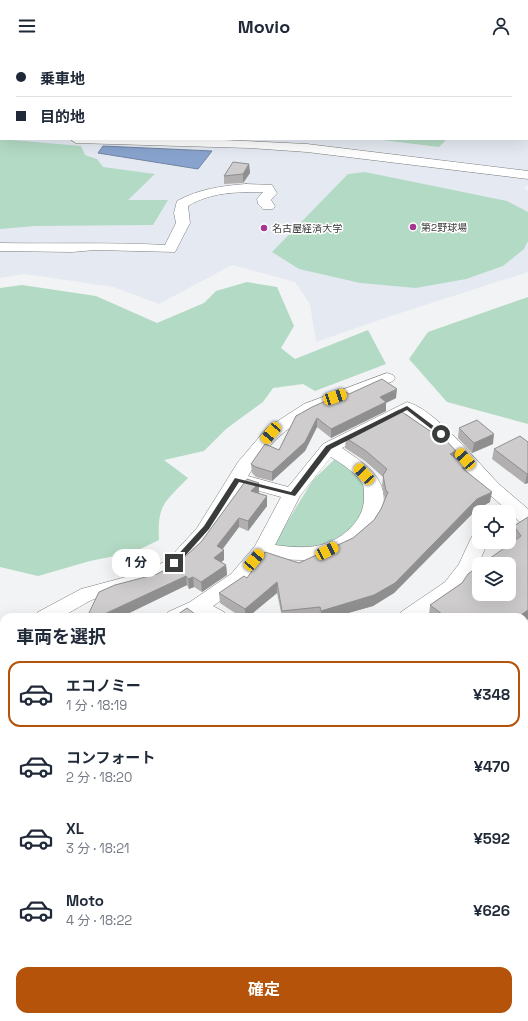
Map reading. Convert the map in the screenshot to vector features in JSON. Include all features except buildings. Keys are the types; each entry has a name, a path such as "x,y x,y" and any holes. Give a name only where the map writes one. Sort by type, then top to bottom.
{"street":[{"path":"102,140 307,148 528,175"},
{"path":"0,247 65,248 95,246 170,249 184,222 181,213 182,204 192,198 208,193 268,188 271,193 264,199 264,204 268,206"},
{"path":"53,613 92,593 127,585 165,570 184,553 203,532 246,463 271,433 285,421 323,401 387,378"},
{"path":"184,613 197,607 238,580 263,550 292,494 329,448 407,407 432,425 519,517"},
{"path":"263,550 292,554 327,551 352,538 370,520 374,502 372,484 355,465 329,448"},
{"path":"237,479 292,494"},
{"path":"414,613 452,587 468,567 476,549"},
{"path":"197,607 209,613"}],"shaded area":[{"name":"名古屋経済大学","path":"0,140 528,140 528,185 524,188 528,191 528,272 316,342 310,304 295,282 232,265 159,304 113,287 25,274 0,278"}],"green space":[{"path":"0,140 81,146 85,155 97,159 103,167 155,174 128,200 168,200 153,225 35,226 0,229"},
{"path":"382,140 446,140 439,147"},
{"name":"第2野球場","path":"365,172 507,201 528,212 528,241 524,249 503,266 466,279 416,288 360,283 299,269 272,252 348,174"},
{"path":"247,282 277,287 294,326 281,348 295,359 368,330 386,364 315,391 303,384 273,388 263,402 226,429 204,451 164,460 188,478 164,504 159,518 159,540 134,552 90,561 38,576 0,567 0,288 22,285 96,296 157,323 204,303 216,291"},
{"path":"528,297 528,424 447,402 409,359 428,332"},
{"path":"336,458 353,470 366,487 364,517 343,534 323,544 300,547 273,545 313,480"}],"water":[{"path":"103,146 212,151 198,169 98,153"}],"place":[{"name":"第2野球場","path":"413,227"},
{"name":"名古屋経済大学","path":"264,228"}],"route":[{"path":"174,563 206,528 237,479 292,494 329,448 407,407 432,425 441,434"}]}
